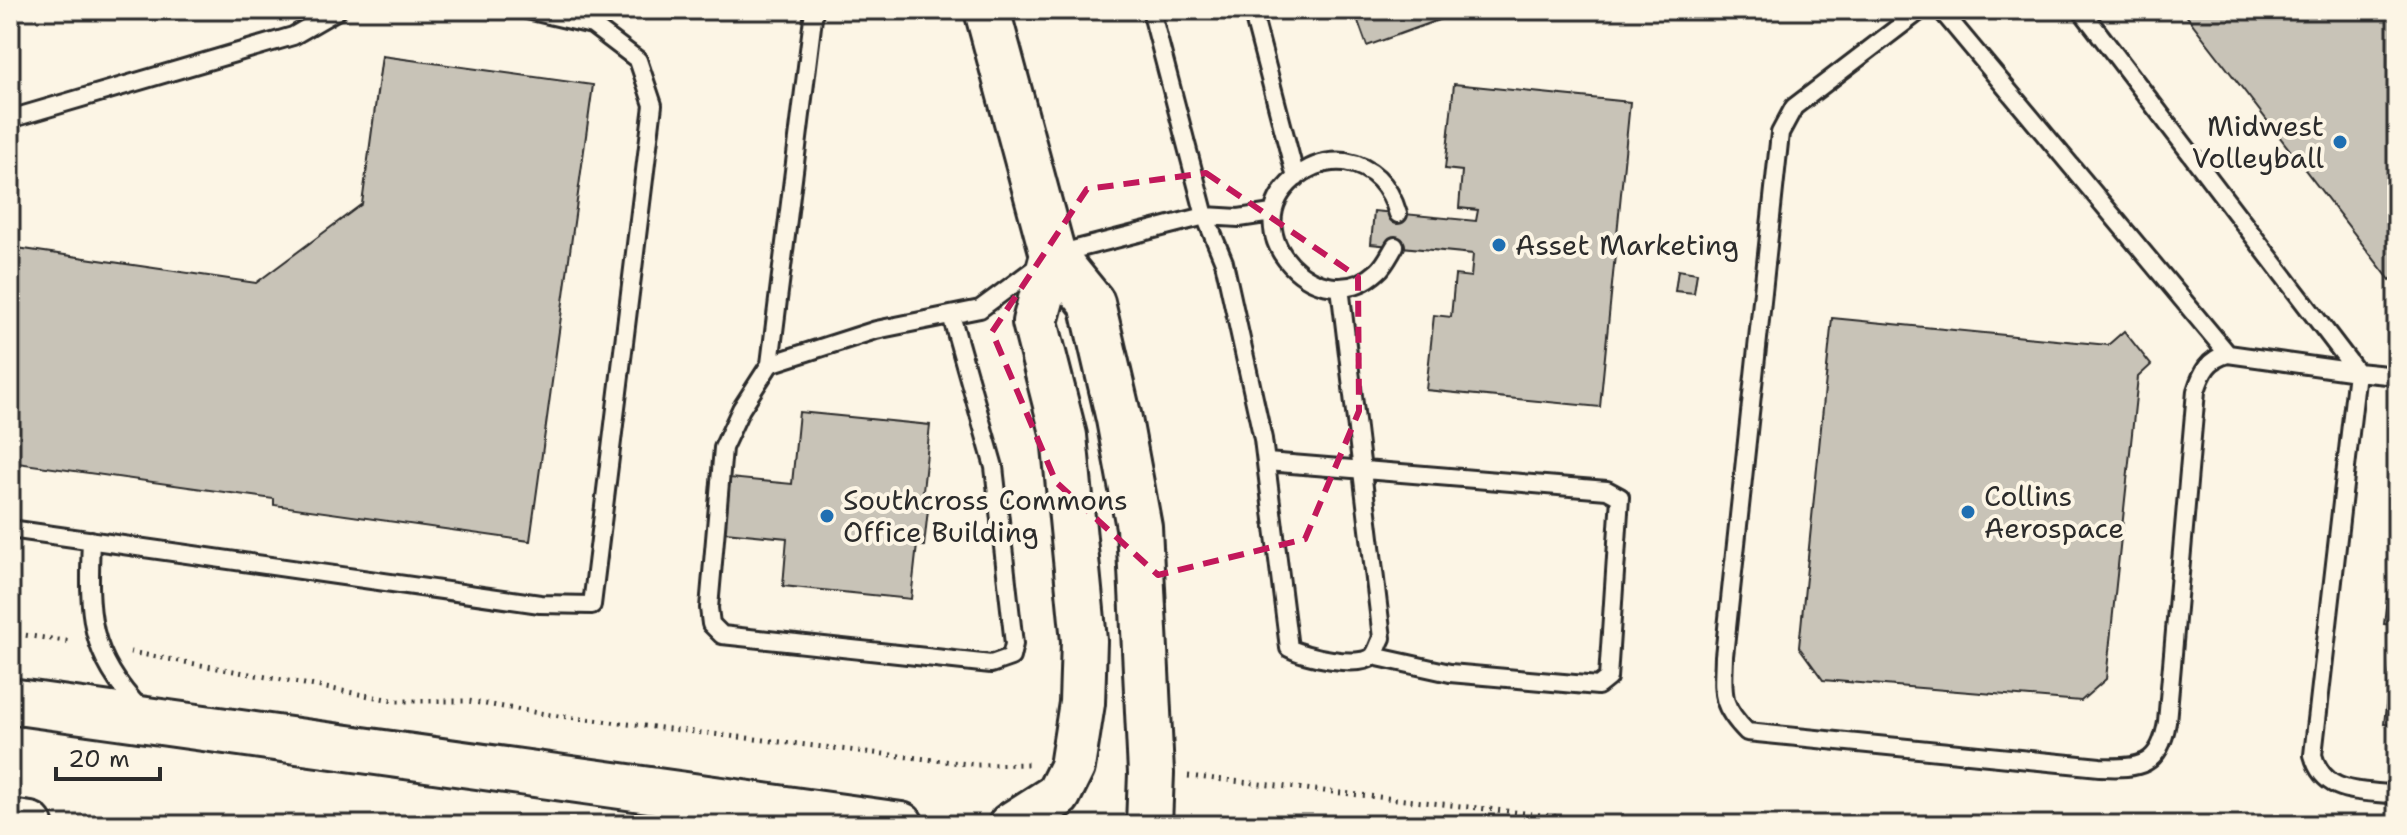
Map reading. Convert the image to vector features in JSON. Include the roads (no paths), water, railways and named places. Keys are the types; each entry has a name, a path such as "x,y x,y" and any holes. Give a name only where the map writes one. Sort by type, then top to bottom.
{"main road":[{"path":"987,10 1053,255 1092,303 1139,527 1151,773 1149,825"},
{"path":"1011,825 1058,795 1072,767 1082,703 1084,641 1064,436 1035,322 1053,255"},
{"path":"10,701 901,825"},
{"path":"10,822 30,825"}],"lane":[{"path":"10,119 293,36 338,10"},
{"path":"10,529 540,604 592,605 653,105 638,60 592,25 527,10"},
{"path":"814,10 770,364 741,409 723,448 709,608 711,624 722,635 991,664 1011,657 1014,644 995,482 951,315"},
{"path":"1151,10 1205,216 1224,262 1267,462 1289,648 1302,655 1361,662 1373,656 1382,638 1340,287"},
{"path":"1252,10 1296,178"},
{"path":"1921,10 1794,107 1780,133 1724,656 1723,691 1729,714 1747,732 2100,767 2132,769 2150,760 2163,746 2167,722 2196,391 2209,364 2228,354 2397,376"},
{"path":"1941,10 2228,354"},
{"path":"2081,10 2357,372 2313,755 2317,770 2326,781 2342,788 2397,795"},
{"path":"1395,246 1379,271 1361,282 1340,287 1319,284 1301,275 1285,261 1276,242 1272,213 1278,197 1296,178 1323,163 1343,162 1363,167 1380,179 1392,195 1398,214"},
{"path":"770,364 876,330 980,309 1053,255 1205,216 1239,218 1272,213"},
{"path":"1267,462 1607,490 1620,497 1608,678 1598,686 1450,673 1373,656"},
{"path":"91,540 90,617 97,646 117,684 153,721"}],"place":[{"name":"Midwest Volleyball","path":"2340,142"},
{"name":"Asset Marketing","path":"1499,245"},
{"name":"Collins Aerospace","path":"1968,512"},
{"name":"Southcross Commons Office Building","path":"827,516"}]}
